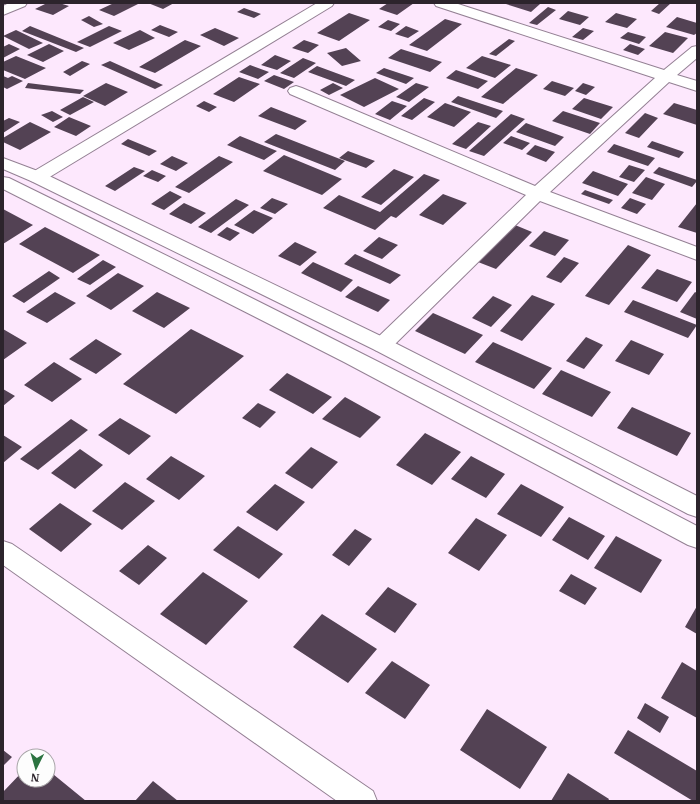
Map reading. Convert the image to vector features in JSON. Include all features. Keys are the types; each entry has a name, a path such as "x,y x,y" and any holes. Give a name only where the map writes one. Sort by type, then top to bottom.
{"street":[{"path":"3,11 20,3"},
{"path":"37,178 327,3"},
{"path":"441,3 697,86"},
{"path":"382,345 538,194 665,76 697,50"},
{"path":"296,91 538,194 697,254"},
{"path":"3,163 382,345 697,507"},
{"path":"3,182 231,295 538,452 697,538"},
{"path":"3,551 362,801"}],"building":[{"path":"47,3 59,3 69,6 53,15 35,9"},
{"path":"114,3 138,4 114,16 99,10"},
{"path":"148,3 174,3 163,9"},
{"path":"388,3 414,3 397,15 379,9"},
{"path":"660,3 671,3 659,14 651,11"},
{"path":"506,4 540,4 531,12"},
{"path":"548,7 556,10 537,25 529,23"},
{"path":"244,8 261,14 254,18 237,12"},
{"path":"568,11 589,17 580,25 559,19"},
{"path":"349,13 370,20 339,41 317,33"},
{"path":"616,13 637,19 627,28 605,22"},
{"path":"89,16 103,24 94,27 81,20"},
{"path":"677,17 697,23 697,33 694,35 666,27"},
{"path":"445,19 462,24 427,51 409,45"},
{"path":"388,20 400,24 391,31 378,27"},
{"path":"160,25 178,32 169,37 151,30"},
{"path":"30,26 84,48 76,52 22,31"},
{"path":"109,26 122,31 90,47 77,42"},
{"path":"406,26 419,31 408,38 395,34"},
{"path":"215,28 239,38 224,46 200,35"},
{"path":"583,28 594,31 583,40 572,37"},
{"path":"16,30 43,43 29,49 3,36"},
{"path":"140,30 155,38 129,50 113,43"},
{"path":"628,32 646,37 639,44 620,38"},
{"path":"665,32 688,38 673,53 649,46"},
{"path":"509,39 515,41 496,56 489,54"},
{"path":"185,40 201,46 155,73 139,67"},
{"path":"304,40 319,45 308,53 292,48"},
{"path":"9,44 20,49 3,58 3,47"},
{"path":"49,44 64,51 43,62 27,55"},
{"path":"630,44 645,49 638,55 623,50"},
{"path":"346,48 361,61 342,66 327,53"},
{"path":"401,49 442,62 430,72 388,58"},
{"path":"275,55 291,61 277,70 261,65"},
{"path":"16,56 46,68 25,79 3,70 3,62"},
{"path":"482,56 511,65 495,78 466,68"},
{"path":"303,58 316,63 294,78 280,73"},
{"path":"82,61 90,64 70,76 63,72"},
{"path":"110,61 163,85 155,89 101,65"},
{"path":"250,65 269,72 258,79 239,72"},
{"path":"317,66 355,80 346,86 308,72"},
{"path":"384,68 414,78 406,84 376,73"},
{"path":"516,68 538,75 503,104 481,97"},
{"path":"456,70 488,81 478,89 446,78"},
{"path":"274,75 294,82 284,89 264,81"},
{"path":"3,76 8,78 12,76 23,81 7,89 3,87"},
{"path":"239,77 260,84 234,102 213,94"},
{"path":"375,78 399,89 364,107 340,95"},
{"path":"552,81 574,88 565,96 543,89"},
{"path":"28,83 84,90 80,94 25,88"},
{"path":"106,83 128,92 105,106 83,96"},
{"path":"333,83 343,88 329,95 320,90"},
{"path":"416,83 429,87 409,102 396,97"},
{"path":"583,83 595,87 586,95 575,91"},
{"path":"458,96 503,111 496,118 451,102"},
{"path":"83,97 94,102 70,115 60,110"},
{"path":"424,98 435,102 412,120 401,116"},
{"path":"584,98 613,107 601,119 572,109"},
{"path":"204,101 217,107 209,112 196,106"},
{"path":"392,101 407,106 390,120 375,114"},
{"path":"445,103 471,112 454,127 427,117"},
{"path":"674,103 697,110 697,125 663,114"},
{"path":"271,107 307,121 295,130 258,116"},
{"path":"52,111 63,117 53,122 41,115"},
{"path":"563,111 600,123 590,134 552,121"},
{"path":"645,113 658,118 639,138 625,133"},
{"path":"511,114 525,119 484,156 469,151"},
{"path":"69,117 91,126 76,136 54,127"},
{"path":"9,118 20,122 3,133 3,121"},
{"path":"30,122 51,132 20,150 3,142 3,138"},
{"path":"478,122 491,126 466,149 452,144"},
{"path":"526,123 564,137 555,146 516,132"},
{"path":"276,134 345,161 335,170 264,142"},
{"path":"240,136 277,151 264,160 227,145"},
{"path":"511,136 530,143 522,150 503,143"},
{"path":"128,139 157,151 149,156 121,144"},
{"path":"652,141 684,152 679,158 647,147"},
{"path":"614,144 655,158 648,166 607,152"},
{"path":"535,145 555,152 546,162 526,154"},
{"path":"348,151 375,161 366,168 339,158"},
{"path":"284,155 342,179 322,195 263,171"},
{"path":"172,156 188,163 176,171 160,164"},
{"path":"219,156 233,162 189,193 175,187"},
{"path":"629,165 645,170 634,182 619,177"},
{"path":"134,167 145,171 115,191 105,186"},
{"path":"659,167 697,181 692,187 653,173"},
{"path":"394,169 414,177 381,205 361,197"},
{"path":"152,170 166,176 158,182 143,176"},
{"path":"593,171 628,184 618,196 582,183"},
{"path":"424,174 440,180 396,218 391,216 375,230 323,208 339,195 380,212"},
{"path":"646,177 665,184 652,200 632,193"},
{"path":"585,190 613,200 609,204 581,194"},
{"path":"170,191 182,197 164,210 151,204"},
{"path":"443,194 467,203 443,225 419,215"},
{"path":"272,198 288,204 275,214 260,208"},
{"path":"630,198 646,204 637,214 621,208"},
{"path":"236,199 249,205 211,233 198,227"},
{"path":"184,203 206,213 191,224 169,214"},
{"path":"697,203 697,233 678,227"},
{"path":"3,209 33,225 3,244"},
{"path":"254,210 273,218 253,234 234,225"},
{"path":"515,225 532,232 496,269 478,262"},
{"path":"45,227 100,255 73,273 19,244"},
{"path":"227,227 240,233 230,241 217,235"},
{"path":"544,231 569,240 555,256 529,246"},
{"path":"379,237 398,245 382,259 363,251"},
{"path":"295,242 317,252 300,266 278,256"},
{"path":"628,245 651,255 609,305 585,296"},
{"path":"355,254 401,275 390,284 344,264"},
{"path":"564,257 579,263 561,283 546,277"},
{"path":"103,260 116,267 90,285 77,279"},
{"path":"313,262 353,280 341,292 301,273"},
{"path":"657,269 692,282 677,302 641,288"},
{"path":"49,271 60,278 24,303 12,296"},
{"path":"118,273 144,286 111,310 86,296"},
{"path":"358,286 390,300 378,312 345,297"},
{"path":"55,292 76,303 47,323 26,312"},
{"path":"157,292 190,308 164,328 132,311"},
{"path":"695,292 697,293 697,319 680,312"},
{"path":"532,295 555,304 522,341 500,331"},
{"path":"493,296 512,305 491,327 472,318"},
{"path":"633,300 697,325 688,338 624,312"},
{"path":"433,313 483,335 465,354 415,331"},
{"path":"3,329 27,343 3,360"},
{"path":"191,329 244,356 176,414 123,384"},
{"path":"586,337 603,345 584,369 566,361"},
{"path":"96,339 122,354 96,374 69,359"},
{"path":"631,340 664,354 649,375 615,361"},
{"path":"493,342 552,368 534,389 475,362"},
{"path":"54,362 82,379 52,402 24,385"},
{"path":"561,370 611,392 592,417 542,394"},
{"path":"287,373 332,397 313,414 269,390"},
{"path":"3,389 15,396 3,406"},
{"path":"345,397 381,417 360,438 322,419"},
{"path":"258,403 276,412 260,428 242,418"},
{"path":"632,407 691,433 677,456 617,428"},
{"path":"120,418 151,436 129,455 98,435"},
{"path":"71,419 88,430 38,470 20,459"},
{"path":"425,433 461,452 432,485 396,465"},
{"path":"3,435 22,447 3,463"},
{"path":"311,447 338,462 312,489 285,473"},
{"path":"80,449 103,465 75,489 51,473"},
{"path":"171,456 205,476 179,500 146,479"},
{"path":"471,456 505,474 486,498 451,479"},
{"path":"125,482 155,501 122,530 92,511"},
{"path":"275,484 305,502 277,531 246,512"},
{"path":"521,484 564,507 541,537 497,514"},
{"path":"60,503 92,524 61,552 29,529"},
{"path":"569,517 605,536 588,560 552,540"},
{"path":"476,518 507,535 479,571 448,553"},
{"path":"238,526 283,554 259,579 213,550"},
{"path":"355,529 372,539 349,566 332,555"},
{"path":"616,536 662,560 641,593 594,568"},
{"path":"148,545 167,558 139,585 119,571"},
{"path":"203,572 248,601 206,645 160,614"},
{"path":"571,574 597,588 585,605 559,591"},
{"path":"388,587 417,604 395,633 365,614"},
{"path":"697,606 697,634 685,627"},
{"path":"322,614 377,649 348,683 293,647"},
{"path":"392,661 430,685 405,719 365,693"},
{"path":"682,662 697,671 697,718 661,698"},
{"path":"645,703 669,717 660,733 637,718"},
{"path":"487,709 547,747 520,789 460,750"},
{"path":"628,730 697,771 697,801 693,801 614,753"},
{"path":"3,750 12,757 3,766"},
{"path":"568,773 609,799 608,801 551,801"},
{"path":"56,777 86,801 3,801 3,792 16,778 16,788 56,788"},
{"path":"153,781 178,801 135,801"}]}
